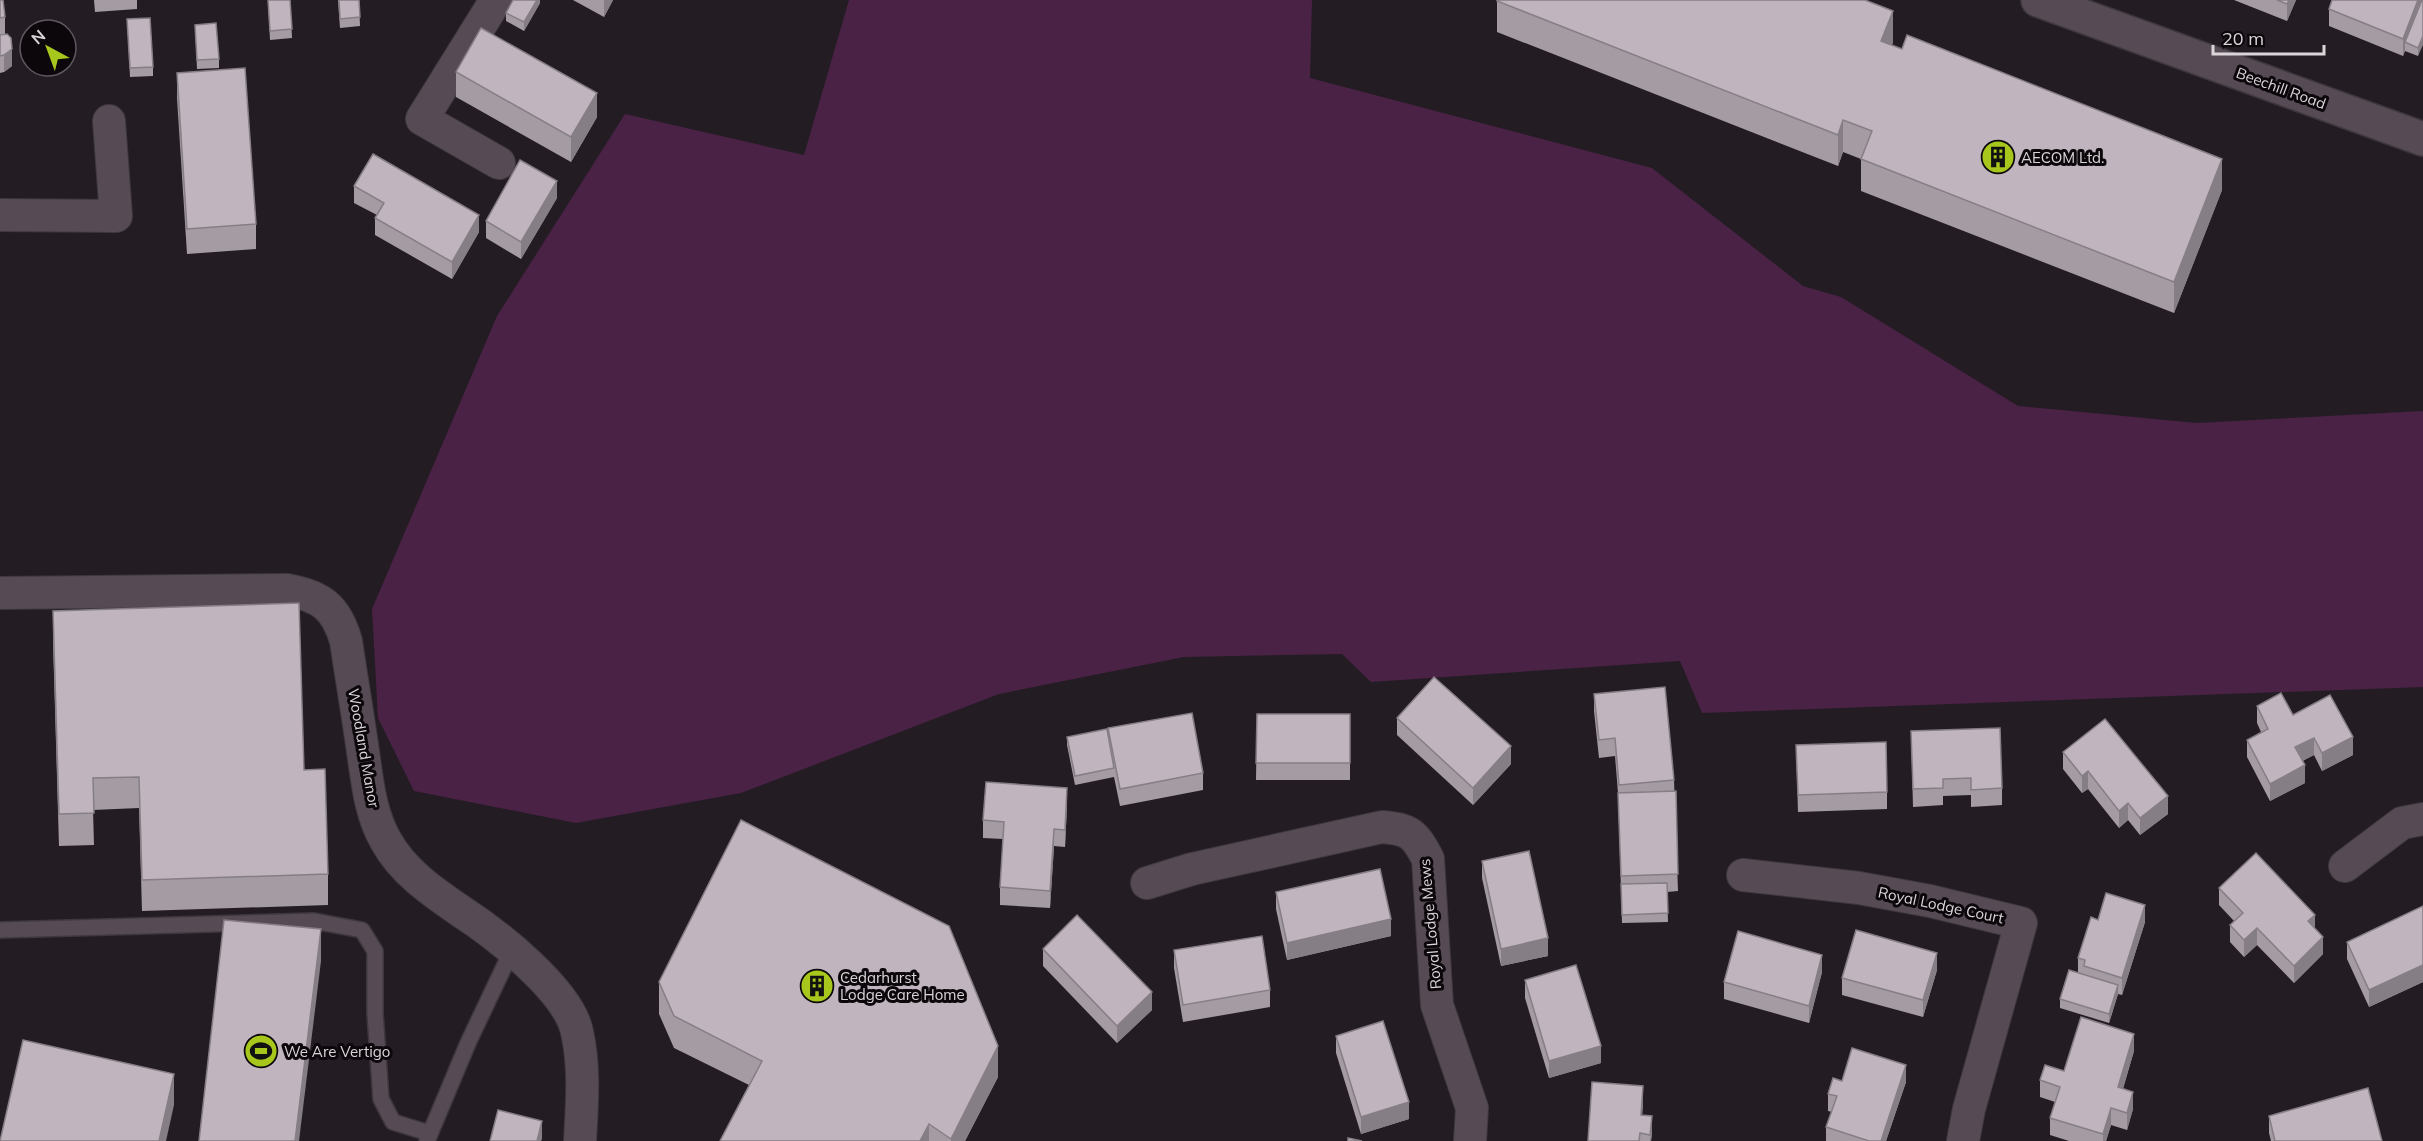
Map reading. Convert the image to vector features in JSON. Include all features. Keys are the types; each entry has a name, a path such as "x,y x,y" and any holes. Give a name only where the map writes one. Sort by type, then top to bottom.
{"street":[{"path":"496,0 422,119 499,163"},
{"name":"Beechill Road","path":"2038,0 2423,139"},
{"path":"0,215 116,216 109,122"},
{"name":"Woodland Manor","path":"0,593 287,590 310,594 328,606 340,623 346,641 371,804 385,840 402,866 435,894 481,924 536,969 558,997 577,1029 582,1090 580,1141"},
{"path":"2346,866 2402,823 2423,819"},
{"name":"Royal Lodge Mews","path":"1147,883 1192,869 1382,827 1405,829 1419,842 1428,859 1437,1005 1472,1108 1470,1141"},
{"name":"Royal Lodge Court","path":"1743,876 1858,888 1930,901 2021,923 1969,1109 1963,1141"}],"lane":[{"path":"0,930 314,921 362,930 375,951 375,1013 381,1099 393,1122 428,1137 468,1042 512,950"}],"shaded area":[{"path":"849,0 1312,0 1310,78 1652,168 1803,286 1841,297 2018,406 2197,423 2423,411 2423,687 1702,713 1680,661 1371,682 1342,654 1184,657 999,694 741,793 576,823 414,791 378,718 372,609 497,316 625,114 804,155"}],"building":[{"path":"0,0 3,0 5,17 0,18"},
{"path":"268,0 290,0 292,29 270,31"},
{"path":"339,0 359,0 360,17 340,19"},
{"path":"513,0 537,0 524,22 506,13"},
{"name":"AECOM Ltd.","path":"1497,0 1865,0 1893,11 1881,41 1902,49 1907,35 2222,159 2174,282 1861,159 1872,131 1843,120 1838,135"},
{"path":"2277,0 2289,0 2287,4"},
{"path":"2332,0 2418,0 2403,39 2329,9"},
{"path":"2422,0 2423,36 2418,48 2405,42"},
{"path":"150,18 153,67 130,68 127,19"},
{"path":"216,23 219,59 197,60 195,25"},
{"path":"481,28 597,93 571,137 456,72"},
{"path":"7,34 11,38 12,49 0,56 0,35"},
{"path":"245,68 256,224 187,229 177,73"},
{"path":"373,154 479,215 452,262 375,218 384,203 354,186"},
{"path":"520,160 557,181 521,242 486,221"},
{"path":"299,603 304,770 325,769 328,874 142,880 139,777 93,778 94,813 59,814 53,611"},
{"path":"1434,677 1511,746 1473,788 1397,718"},
{"path":"1665,687 1674,780 1619,785 1615,738 1599,740 1594,694"},
{"path":"2281,693 2293,715 2330,695 2353,737 2322,753 2314,738 2295,747 2305,765 2270,784 2247,740 2268,729 2257,706"},
{"path":"1192,713 1203,773 1120,789 1108,728"},
{"path":"1257,714 1350,714 1350,763 1256,763"},
{"path":"2105,719 2168,796 2140,818 2128,803 2119,811 2088,771 2082,776 2063,752"},
{"path":"2000,728 2002,788 1971,790 1971,778 1943,779 1943,788 1913,789 1911,731"},
{"path":"1107,729 1114,768 1075,776 1067,737"},
{"path":"1886,742 1887,792 1798,795 1796,745"},
{"path":"986,782 1067,788 1065,830 1054,829 1050,891 1000,887 1004,822 983,820"},
{"path":"1676,791 1678,874 1621,876 1618,793"},
{"name":"Cedarhurst Lodge Care Home","path":"741,820 949,926 998,1046 951,1139 929,1124 920,1141 720,1141 762,1061 674,1016 659,982"},
{"path":"1529,851 1548,938 1501,949 1482,861"},
{"path":"2256,853 2315,915 2308,921 2323,937 2294,966 2257,928 2244,940 2230,925 2243,913 2219,888"},
{"path":"1380,869 1391,919 1287,943 1276,892"},
{"path":"1667,883 1668,913 1622,915 1621,884"},
{"path":"2106,893 2145,905 2122,978 2084,966 2085,960 2078,958 2091,917 2098,920"},
{"path":"2423,906 2423,965 2369,990 2347,942"},
{"path":"1077,915 1152,992 1117,1026 1043,949"},
{"name":"We Are Vertigo","path":"224,920 321,929 295,1141 199,1141"},
{"path":"1856,930 1937,953 1923,1000 1842,978"},
{"path":"1738,931 1822,955 1809,1006 1724,982"},
{"path":"1262,936 1270,990 1183,1005 1174,950"},
{"path":"1576,965 1601,1046 1549,1061 1525,980"},
{"path":"2069,970 2118,985 2109,1014 2060,999"},
{"path":"2081,1017 2134,1034 2118,1087 2133,1092 2127,1113 2111,1108 2103,1134 2050,1118 2060,1087 2040,1080 2045,1065 2064,1071"},
{"path":"1383,1021 1409,1102 1361,1117 1336,1036"},
{"path":"23,1040 174,1074 159,1141 0,1141"},
{"path":"1852,1048 1906,1065 1881,1141 1869,1141 1826,1127 1837,1096 1828,1094 1833,1078 1842,1081"},
{"path":"1592,1082 1643,1086 1641,1115 1652,1116 1650,1135 1640,1133 1639,1141 1588,1141"},
{"path":"2368,1088 2382,1141 2275,1141 2269,1116"},
{"path":"498,1110 542,1121 537,1141 490,1141"}],"place":[{"name":"AECOM Ltd.","path":"1998,157"},
{"name":"Cedarhurst Lodge Care Home","path":"817,986"},
{"name":"We Are Vertigo","path":"261,1051"}]}
